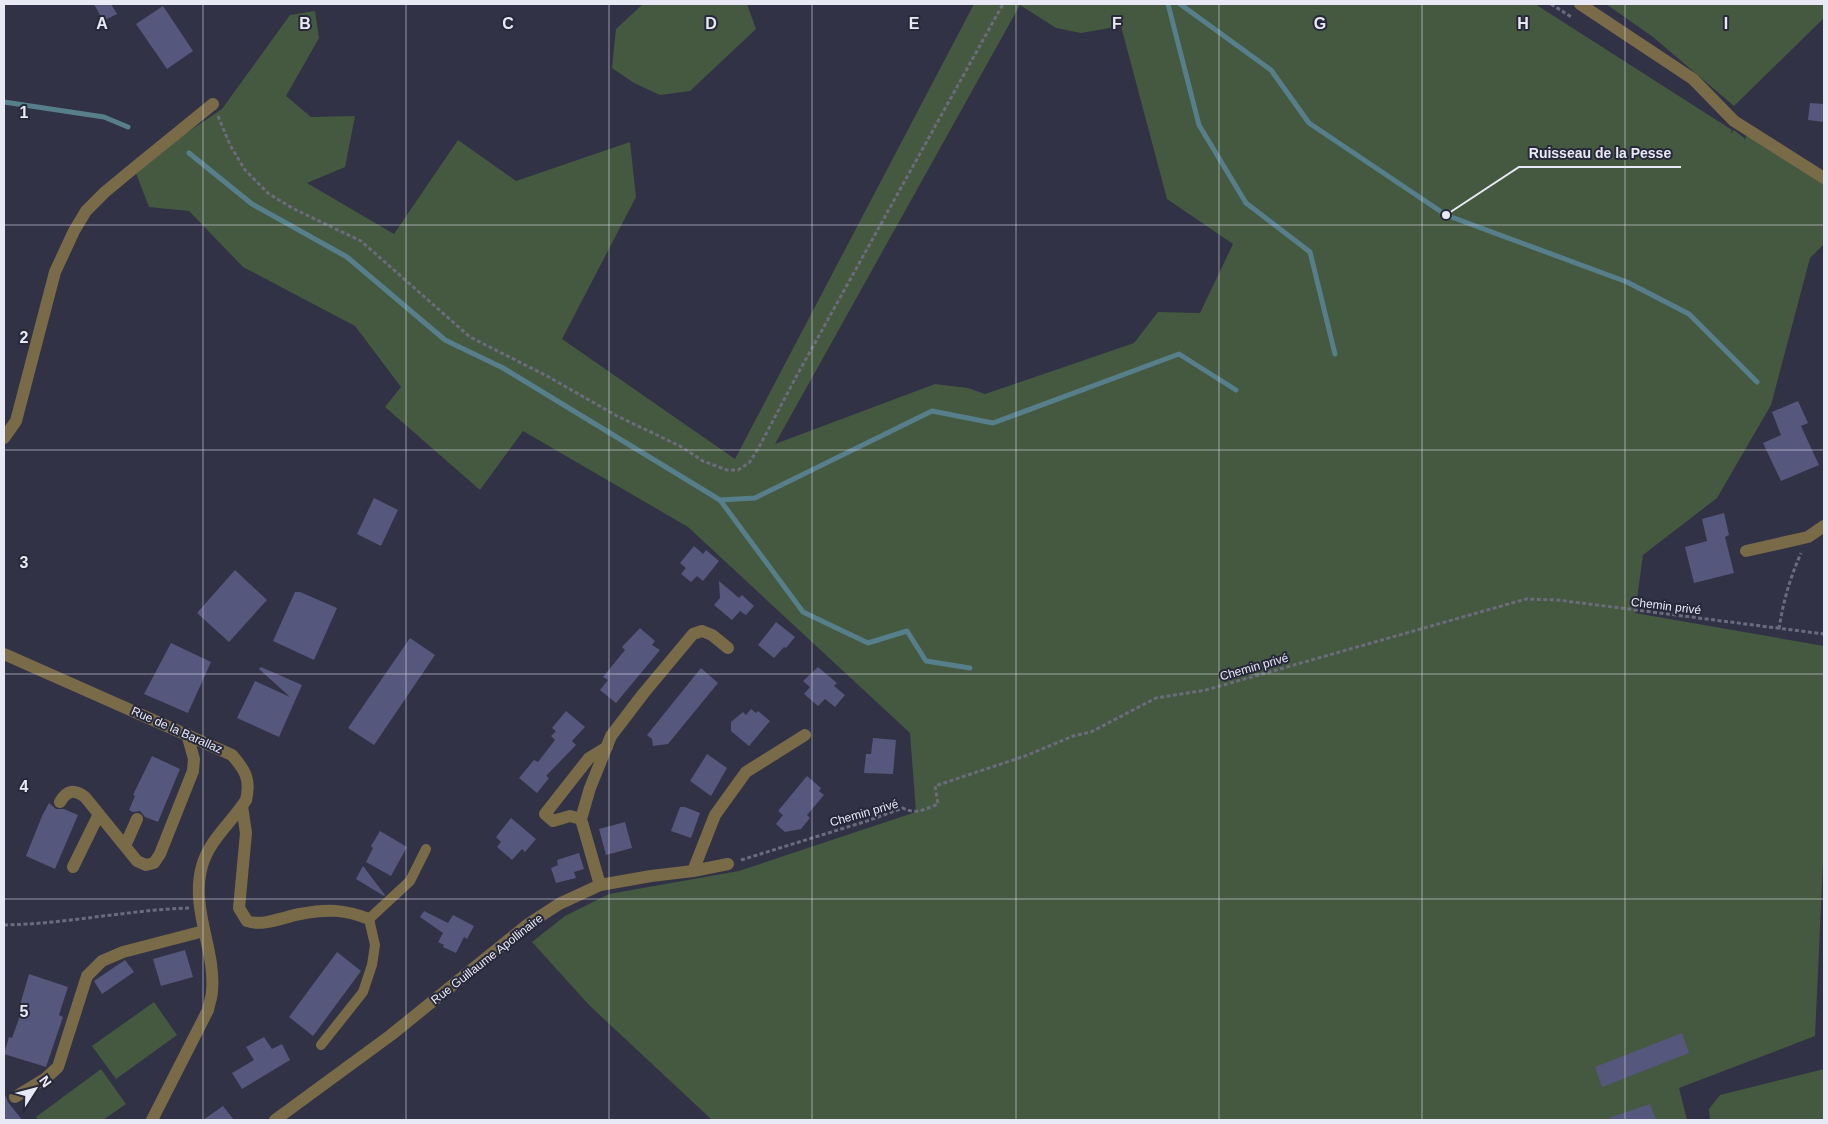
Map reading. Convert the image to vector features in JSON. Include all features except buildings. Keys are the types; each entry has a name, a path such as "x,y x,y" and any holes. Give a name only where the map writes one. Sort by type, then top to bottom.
{"street":[{"path":"1580,4 1694,79 1734,121 1824,178"},
{"path":"4,438 16,421 55,272 86,211 105,192 214,104"},
{"path":"1746,551 1808,537 1824,526"},
{"path":"600,885 581,819 590,788 611,736 693,634 702,631 728,648"},
{"name":"Rue de la Barallaz","path":"4,654 232,755 243,768 247,778 248,791 246,800 212,846 202,865 199,908 212,973 212,992 208,1010 152,1120"},
{"path":"60,802 70,792 77,792 85,797 137,861 146,865 154,863 160,854 193,771 194,759 187,734"},
{"path":"693,871 715,815 746,772 805,735"},
{"path":"581,819 570,816 553,821 544,814 588,758 607,747"},
{"path":"242,806 246,833 239,908 247,921 256,924 300,914 329,910 352,912 369,919"},
{"path":"74,867 98,814"},
{"path":"125,846 137,819"},
{"name":"Rue Guillaume Apollinaire","path":"275,1120 391,1035 527,925 559,904 600,885 728,864"},
{"path":"15,1097 46,1078 58,1067 65,1050 87,976 102,961 123,952 204,931"}],"lane":[{"path":"321,1045 363,992 372,965 375,945 369,919 410,881 426,849"}],"path":[{"path":"214,104 230,145 245,170 269,194 302,213 361,241 470,336 547,376 617,416 680,446 704,461 727,470 738,470 750,463 758,449 1003,4"},
{"path":"1779,629 1789,580 1808,537"},
{"name":"Chemin privé","path":"728,864 903,808 910,812 921,811 938,804 935,786 1025,756 1073,736 1091,732 1156,698 1206,690 1526,599 1558,600 1824,634"},
{"path":"4,925 30,925 98,918 152,909 199,908"}],"green space":[{"path":"643,4 747,4 756,29 690,91 660,95 634,83 612,68 616,29"},
{"path":"974,4 1535,4 1732,130 1730,134 1734,130 1744,140 1749,132 1824,178 1824,244 1810,258 1771,405 1717,498 1643,555 1635,613 1824,646 1824,841 1815,1036 1679,1088 1687,1120 712,1120 589,1005 532,942 565,916 609,894 739,871 916,812 910,733 688,527 523,431 480,490 385,407 401,387 355,326 243,267 189,211 149,207 134,168 222,109 290,15 315,11 319,38 286,96 311,117 355,116 345,167 307,183 394,234 458,140 516,181 630,142 636,197 562,339 735,459","holes":["1020,5 1056,28 1081,33 1121,26 1167,199 1233,244 1200,313 1158,312 1134,343 985,394 968,388 935,384 775,444"]},
{"path":"1606,4 1824,4 1824,18 1734,106 1653,37"},
{"path":"154,1002 177,1035 116,1079 92,1046"},
{"path":"101,1069 126,1104 103,1120 38,1120 36,1117"},
{"path":"1824,1069 1824,1120 1710,1120 1709,1109 1720,1095"}],"waterway":[{"path":"1168,4 1199,125 1246,203 1310,252 1335,354"},
{"path":"1180,4 1271,70 1309,123 1446,215 1627,282 1689,314 1757,382"},
{"path":"4,102 104,117 128,127"},
{"path":"189,153 252,204 347,257 445,340 503,368 720,500 755,498 932,411 993,423 1179,354 1236,390"},
{"path":"720,500 803,612 868,643 907,631 926,661 970,668"}],"place":[{"name":"Ruisseau de la Pesse","path":"1446,215"}]}
